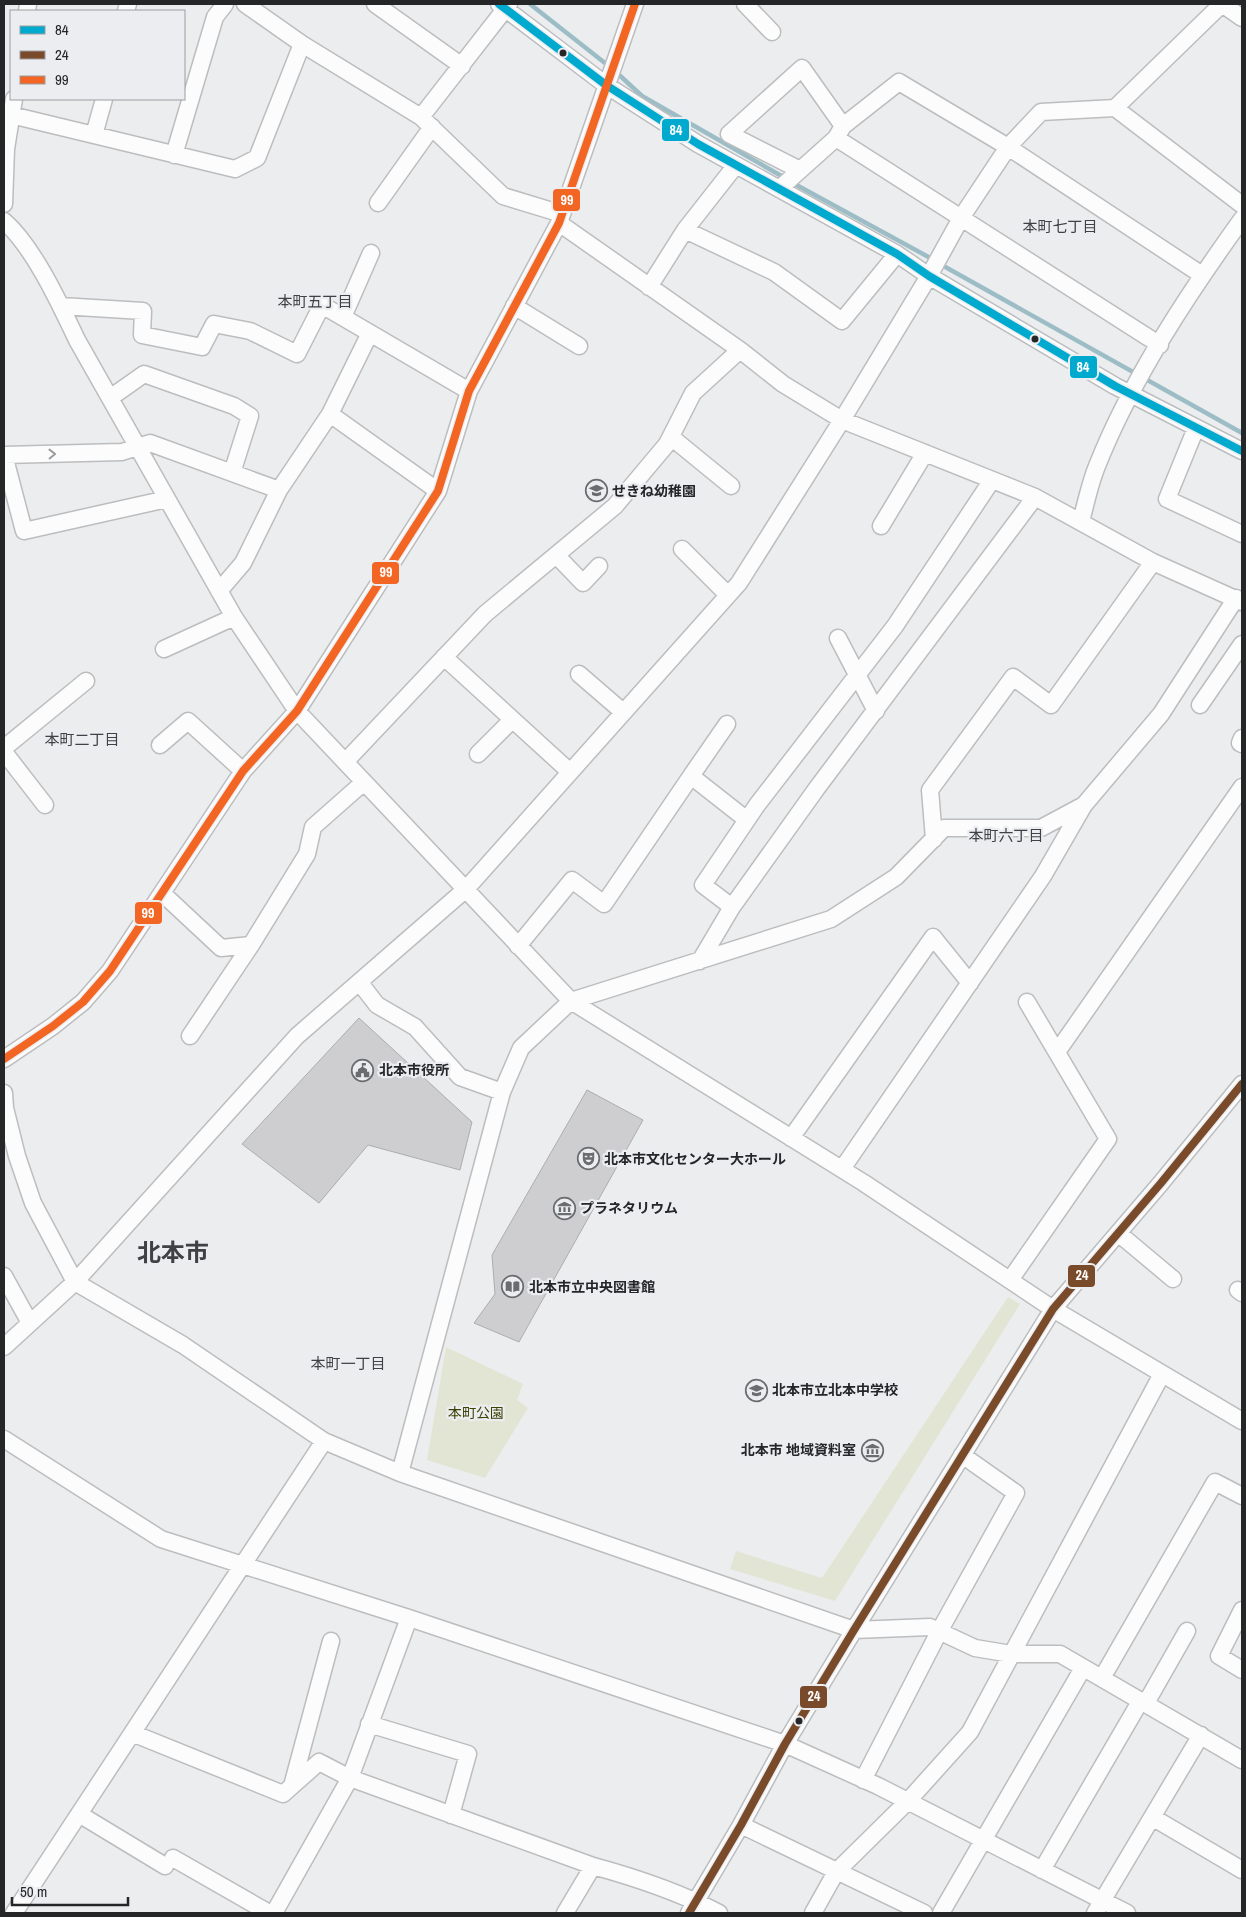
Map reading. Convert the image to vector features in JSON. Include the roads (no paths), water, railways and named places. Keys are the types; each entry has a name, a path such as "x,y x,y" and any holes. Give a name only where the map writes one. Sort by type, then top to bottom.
{"street":[{"path":"174,154 215,17 225,4"},
{"path":"245,4 302,44 426,122 503,196 561,218 649,287 740,350 783,384 842,420 1035,497 1153,562 1239,600 1161,714 1084,805 1043,876 842,1169"},
{"path":"375,4 462,66"},
{"path":"4,1059 53,1026 83,1002 110,971 243,771 297,711 438,491 469,390 561,218 634,4"},
{"path":"745,4 772,32"},
{"path":"1114,108 1222,4 1242,18"},
{"path":"378,203 426,122 504,5 606,85 698,144 897,254 929,276 1115,386 1242,451"},
{"path":"12,115 235,169 257,158 302,44"},
{"path":"798,170 728,134 802,68 839,132 961,218 1160,345"},
{"path":"779,189 839,132 898,82 1008,147 1202,274"},
{"path":"4,204 5,149 14,100"},
{"path":"94,135 104,100"},
{"path":"4,1347 75,1282 297,1036 466,889 569,771 739,583 842,420 929,276 961,218 1008,147 1041,112 1114,108 1242,204"},
{"path":"649,287 686,230 736,165"},
{"path":"1081,521 1096,467 1131,393 1202,274 1242,219"},
{"path":"4,221 17,232 61,306 76,340 234,617 297,711 571,1001 842,1169 1053,1308 1242,1421"},
{"path":"686,230 774,272 842,321 897,254"},
{"path":"342,317 371,253"},
{"path":"61,306 143,311 142,336 202,347 214,324 250,331 296,354 322,305 469,390"},
{"path":"514,306 579,346"},
{"path":"219,591 244,563 279,490 330,414 370,333"},
{"path":"345,762 485,614 615,506 671,437 694,392 740,350"},
{"path":"110,398 144,374 242,411 250,416 232,473"},
{"path":"330,414 438,491"},
{"path":"1196,428 1167,499 1242,534"},
{"path":"671,437 731,486"},
{"path":"167,499 24,531 4,455 122,452 138,449 150,443 279,490"},
{"path":"882,526 925,453"},
{"path":"732,907 703,885 747,820 856,674 895,626 992,480"},
{"path":"700,962 732,907 817,788 1035,497"},
{"path":"682,549 728,595"},
{"path":"556,555 583,583 599,566"},
{"path":"934,839 930,790 1013,677 1051,705 1153,562"},
{"path":"164,649 234,617"},
{"path":"838,638 876,711"},
{"path":"1200,705 1242,644"},
{"path":"444,657 569,771"},
{"path":"579,674 623,712"},
{"path":"45,805 4,750 86,680"},
{"path":"478,754 512,720"},
{"path":"160,745 188,721 243,771"},
{"path":"518,946 572,880 604,904 728,724"},
{"path":"1242,738 1240,743 1242,744"},
{"path":"691,776 747,820"},
{"path":"190,1036 251,945 307,854 314,827 364,782"},
{"path":"1057,1052 1242,788"},
{"path":"400,1473 502,1092 521,1048 571,1001 700,962 831,919 896,877 944,828 1041,828 1084,805"},
{"path":"162,893 221,948 251,945"},
{"path":"791,1138 932,937 970,983"},
{"path":"360,983 378,1005 415,1027 460,1077 502,1092"},
{"path":"1010,1280 1108,1139 1027,1002"},
{"path":"692,1907 741,1825 785,1744 1053,1308 1242,1084"},
{"path":"4,1093 5,1108 17,1156 33,1203 75,1282 183,1346 324,1441 400,1473 854,1630 930,1627 976,1648 1011,1654 1060,1654 1242,1760"},
{"path":"1118,1232 1173,1279"},
{"path":"4,1276 30,1323"},
{"path":"813,1913 836,1872 908,1801 970,1732 1162,1374"},
{"path":"4,1439 162,1539 409,1618 785,1744 908,1801 1042,1870 1099,1907 1127,1913"},
{"path":"14,1913 324,1441"},
{"path":"863,1780 940,1630 1016,1493 962,1456"},
{"path":"1102,1678 1215,1482 1242,1496"},
{"path":"1242,1610 1219,1656 1242,1670"},
{"path":"274,1913 350,1778 409,1618"},
{"path":"1042,1870 1187,1631"},
{"path":"292,1786 332,1641"},
{"path":"941,1913 1083,1668"},
{"path":"369,1724 468,1754 451,1815"},
{"path":"132,1733 283,1794 319,1762 350,1778 593,1866 634,1877 692,1907 719,1913"},
{"path":"1099,1907 1201,1735"},
{"path":"79,1814 269,1913"},
{"path":"1152,1818 1242,1870"},
{"path":"741,1825 924,1913"},
{"path":"565,1913 593,1866"}],"waterway":[{"path":"530,4 610,67"},
{"path":"616,72 642,96 785,178"},
{"path":"791,182 934,260"},
{"path":"940,264 1242,433"}],"place":[{"name":"せきね幼稚園","path":"596,491"},
{"name":"北本市役所","path":"363,1070"},
{"name":"北本市文化センター大ホール","path":"588,1159"},
{"name":"プラネタリウム","path":"564,1208"},
{"name":"北本市立中央図書館","path":"513,1287"},
{"name":"北本市立北本中学校","path":"756,1390"},
{"name":"北本市 地域資料室","path":"872,1450"}],"district":[{"name":"本町七丁目","path":"1060,227"},
{"name":"本町五丁目","path":"315,302"},
{"name":"本町二丁目","path":"82,740"},
{"name":"本町六丁目","path":"1006,836"},
{"name":"北本市","path":"173,1253"},
{"name":"本町一丁目","path":"348,1364"}],"park label":[{"name":"本町公園","path":"476,1413"}]}
